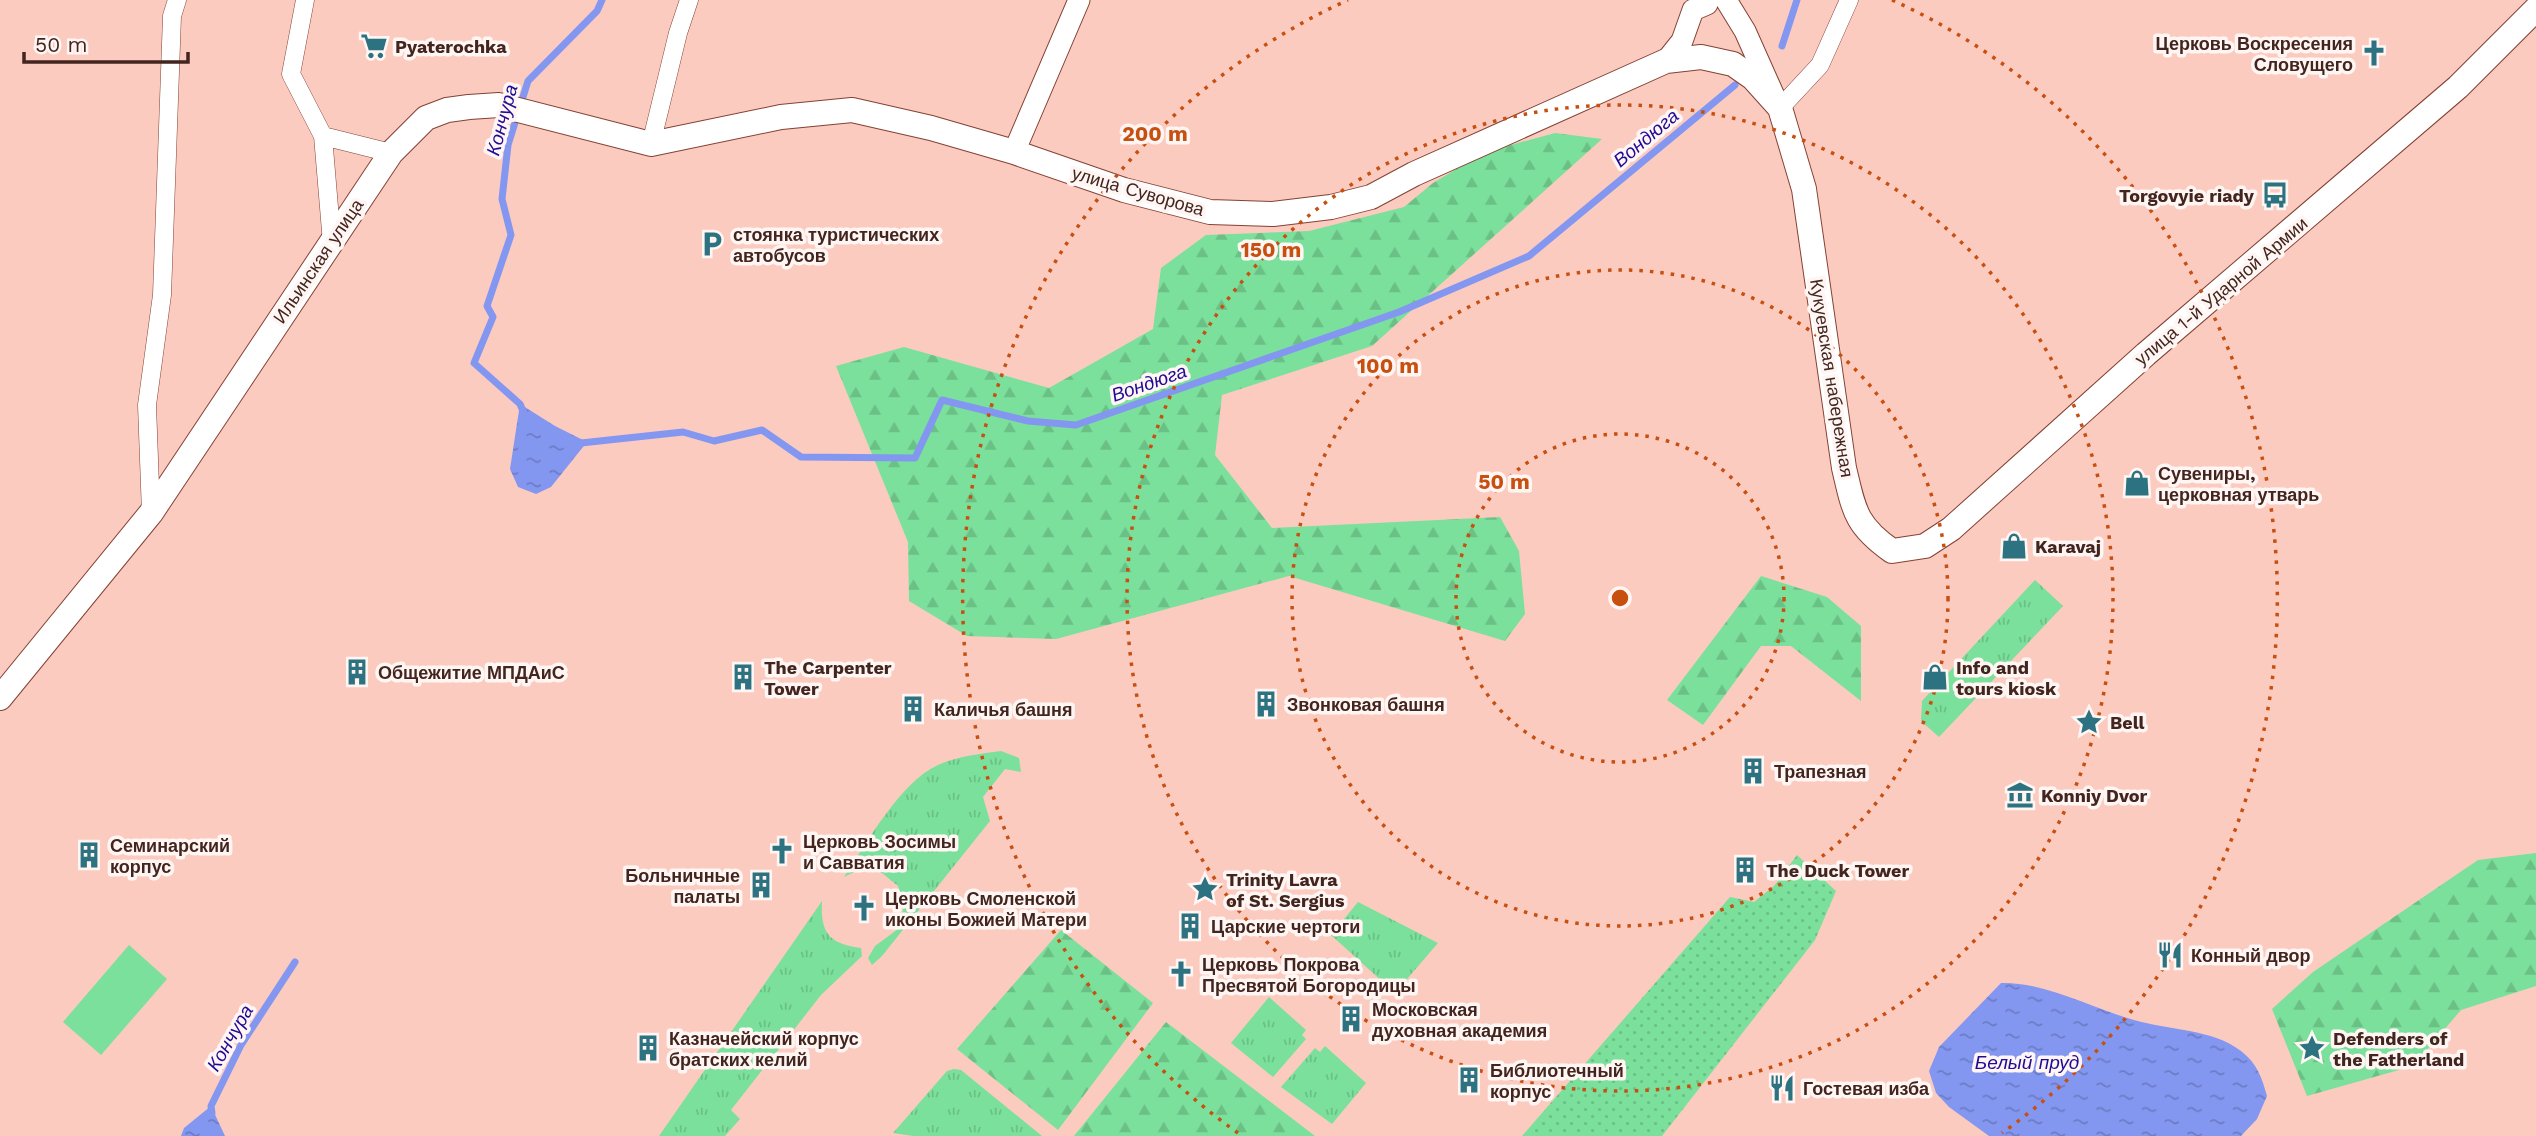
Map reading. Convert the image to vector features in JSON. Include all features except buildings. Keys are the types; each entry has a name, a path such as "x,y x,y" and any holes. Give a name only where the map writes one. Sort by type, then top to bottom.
{"main road":[{"name":"улица 1-й Ударной Армии","path":"1892,551 1925,546 1951,529 2146,354 2458,87 2536,9"},
{"name":"улица Суворова","path":"545,118 651,144 781,117 852,110 931,128 1014,152 1124,190 1210,212 1273,214 1331,207 1371,197 1413,174 1666,61 1701,57 1733,64 1753,78 1780,108"},
{"name":"Ильинская улица","path":"0,698 151,513 391,153 426,118 447,110 499,105 545,118"},
{"name":"Кукуевская набережная","path":"1780,108 1804,189 1844,468 1854,511 1875,539 1892,551"}],"street":[{"path":"151,513 147,405 162,295 172,16 177,0"},
{"path":"305,0 291,74 323,136 332,243"},
{"path":"651,144 678,33 689,0"},
{"path":"1014,152 1079,0"},
{"path":"1666,61 1682,41 1693,10 1707,4 1708,0"},
{"path":"1726,0 1745,32 1780,108 1820,65 1849,0"},
{"path":"323,136 391,153"}],"green space":[{"path":"1555,133 1602,139 1372,346 1222,395 1215,455 1272,528 1500,517 1519,551 1525,614 1505,641 1289,576 1056,639 967,636 909,601 908,542 836,366 904,347 1049,388 1153,329 1161,268 1206,235 1309,231 1404,207 1433,183 1485,152"},
{"path":"1761,576 1827,597 1861,626 1861,701 1791,646 1761,646 1703,725 1667,700"},
{"path":"2035,580 2063,606 1939,737 1921,721 1922,701"},
{"path":"1001,751 1019,758 1021,772 1005,769 983,797 990,821 872,965 868,958 875,946 898,929 904,906 898,886 882,873 860,869 844,877 885,815 924,773 953,759"},
{"path":"2536,853 2536,986 2461,1010 2413,1066 2307,1096 2272,1009 2313,972 2478,860"},
{"path":"1797,855 1836,891 1815,940 1662,1136 1522,1136 1730,897 1754,902 1774,886"},
{"path":"822,901 823,922 829,935 842,944 861,948 862,956 821,995 731,1110 740,1119 725,1136 659,1136"},
{"path":"1358,902 1438,943 1395,993 1331,935"},
{"path":"1061,930 1153,1003 1058,1130 957,1049"},
{"path":"129,945 167,979 101,1055 63,1022"},
{"path":"1269,997 1306,1030 1302,1035 1306,1039 1273,1077 1231,1043"},
{"path":"1166,1022 1315,1136 1074,1136"},
{"path":"1325,1046 1366,1083 1332,1124 1281,1087 1315,1048 1320,1052"},
{"path":"961,1070 1042,1136 913,1136 893,1133 947,1071"}],"water":[{"path":"520,404 587,442 551,487 536,494 518,487 510,469"},
{"name":"Белый пруд","path":"2001,983 2051,991 2117,1015 2204,1034 2230,1044 2251,1061 2263,1083 2267,1096 2257,1119 2241,1136 1989,1136 1949,1107 1936,1093 1929,1071 1939,1047"},
{"path":"211,1106 225,1136 181,1136 184,1128"}],"waterway":[{"name":"Кончура","path":"523,411 520,404 474,363 493,317 487,306 511,235 502,199 508,145 528,81 597,11 602,0"},
{"name":"Вондюга","path":"1782,46 1797,0"},
{"name":"Вондюга","path":"581,443 683,432 714,441 762,430 801,457 915,458 942,400 1028,421 1076,425 1399,312 1529,256 1735,85"},
{"name":"Кончура","path":"212,1113 211,1106 241,1045 295,962"}],"place":[{"name":"Pyaterochka","path":"374,46"},
{"name":"Церковь Воскресения Словущего","path":"2374,53"},
{"name":"Torgovyie riady","path":"2275,195"},
{"name":"стоянка туристических автобусов","path":"712,244"},
{"name":"Сувениры, церковная утварь","path":"2137,483"},
{"name":"Karavaj","path":"2014,546"},
{"name":"Общежитие МПДАиС","path":"357,672"},
{"name":"The Carpenter Tower","path":"743,677"},
{"name":"Info and tours kiosk","path":"1935,677"},
{"name":"Звонковая башня","path":"1266,704"},
{"name":"Каличья башня","path":"913,709"},
{"name":"Bell","path":"2089,722"},
{"name":"Трапезная","path":"1753,771"},
{"name":"Konniy Dvor","path":"2020,795"},
{"name":"Церковь Зосимы и Савватия","path":"782,851"},
{"name":"Семинарский корпус","path":"89,855"},
{"name":"The Duck Tower","path":"1745,870"},
{"name":"Больничные палаты","path":"761,885"},
{"name":"Trinity Lavra of St. Sergius","path":"1205,889"},
{"name":"Церковь Смоленской иконы Божией Матери","path":"864,908"},
{"name":"Царские чертоги","path":"1190,926"},
{"name":"Конный двор","path":"2170,955"},
{"name":"Церковь Покрова Пресвятой Богородицы","path":"1181,974"},
{"name":"Московская духовная академия","path":"1351,1019"},
{"name":"Казначейский корпус братских келий","path":"648,1048"},
{"name":"Defenders of the Fatherland","path":"2312,1048"},
{"name":"Библиотечный корпус","path":"1469,1080"},
{"name":"Гостевая изба","path":"1782,1088"}]}
